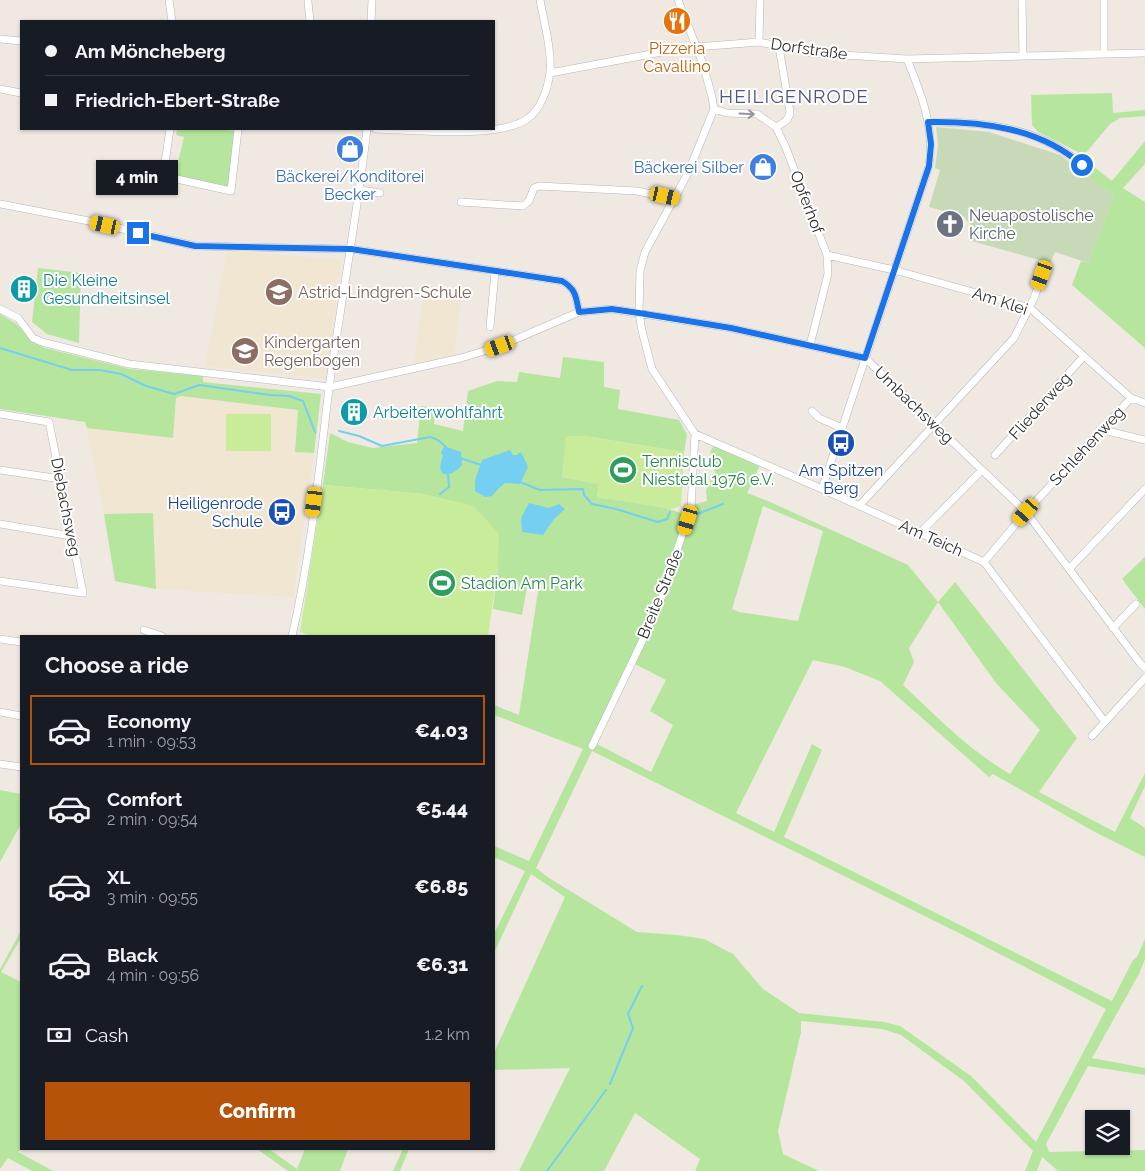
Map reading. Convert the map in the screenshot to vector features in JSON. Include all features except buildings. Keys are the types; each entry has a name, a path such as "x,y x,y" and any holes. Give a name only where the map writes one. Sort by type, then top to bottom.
{"street":[{"path":"169,0 172,20"},
{"path":"371,20 372,0"},
{"path":"495,128 516,124 528,119 540,106 550,73 550,60 540,0"},
{"path":"678,0 708,80 714,109 688,173 645,252 640,271 639,313 652,370 695,434"},
{"path":"759,42 760,0"},
{"path":"1022,0 1023,55"},
{"path":"1104,0 1104,54"},
{"path":"308,2 310,20"},
{"path":"0,40 20,41"},
{"name":"Dorfstraße","path":"550,73 696,47 759,42 812,53 907,59 1145,53"},
{"path":"714,109 728,113 757,114 776,127 786,121 789,118 790,112 779,47"},
{"path":"822,489 929,166 931,144 928,122 920,91 907,59"},
{"path":"0,90 20,93"},
{"path":"928,122 984,124 1014,130 1066,151 1082,165"},
{"name":"Opferhof","path":"776,127 786,148 827,255 828,274 810,345"},
{"path":"163,176 170,130"},
{"path":"135,169 231,191 238,130"},
{"path":"292,635 313,514 360,190 367,130"},
{"path":"461,202 523,206 529,201 534,188 539,186 637,191 674,199"},
{"path":"360,190 380,192"},
{"path":"0,204 89,221 195,246 351,249 562,281 571,286 576,297 579,312"},
{"name":"Am Klei","path":"827,255 894,270 1030,308 1108,380 1131,398 1145,403"},
{"path":"859,506 1014,338 1030,308 1046,265"},
{"path":"490,327 496,272"},
{"name":"Umbachsweg","path":"0,309 18,318 32,338 111,360 130,364 330,387 480,353 579,312 612,309 731,328 865,358 1026,512 1145,668"},
{"name":"Fliederweg","path":"995,455 1084,356"},
{"name":"Schlehenweg","path":"984,562 1026,512 1131,398"},
{"path":"812,411 819,418 842,428"},
{"name":"Diebachsweg","path":"0,414 49,422 83,593 0,581"},
{"path":"1103,430 1145,440"},
{"name":"Am Teich","path":"695,434 984,562 1105,722"},
{"name":"Breite Straße","path":"592,746 658,608 670,574 691,508 695,434"},
{"path":"0,470 62,480"},
{"path":"920,533 982,470"},
{"path":"1070,568 1145,489"},
{"path":"0,524 71,536"},
{"path":"1113,628 1136,604"},
{"path":"144,630 159,635"},
{"path":"0,639 20,642"},
{"path":"1092,736 1145,678"},
{"path":"0,712 20,716"},
{"path":"0,764 20,767"}],"shaded area":[{"name":"Astrid-Lindgren-Schule","path":"227,250 342,260 326,379 205,366"},
{"path":"423,295 461,300 454,356 414,363"},
{"path":"181,396 298,410 295,452 314,453 293,597 156,589 153,513 104,514 87,428 173,438 176,398"}],"green space":[{"path":"1112,93 1113,113 1145,110 1145,116 1120,118 1110,124 1084,155 1085,160 1112,181 1145,141 1145,164 1123,188 1145,202 1145,348 1072,285 1081,261 1088,263 1114,196 1069,162 1078,152 1038,132 1032,125 1031,95"},
{"path":"936,127 989,132 1060,155 1114,196 1088,263 1055,252 1050,263 968,240 971,225 963,216 929,207 940,170 935,168 938,145"},
{"path":"177,130 236,131 228,187 175,175 184,137 176,135"},
{"path":"38,268 81,273 79,343 47,334 32,322"},
{"path":"0,314 15,323 35,343 45,348 130,369 203,376 203,382 321,394 314,453 295,452 298,410 181,396 176,398 173,438 87,428 85,422 0,409"},
{"path":"563,357 604,362 604,387 620,390 618,409 679,420 687,435 684,452 584,436 567,437 562,477 599,484 597,497 663,507 684,514 688,506 707,501 706,490 715,472 710,452 714,445 760,465 747,493 908,565 938,602 955,582 1077,738 1039,792 1115,832 1145,773 1145,786 1130,818 1145,828 1145,857 1093,831 993,774 989,777 880,681 845,667 813,660 736,813 774,832 812,744 822,750 784,837 1112,1001 1145,939 1145,959 1139,974 1092,1058 1145,1068 1145,1075 1088,1066 1046,1144 1049,1152 1085,1151 1085,1155 1130,1155 1130,1150 1145,1150 1145,1171 1058,1171 1042,1157 1037,1171 1025,1171 1033,1151 964,1081 901,1035 882,1029 801,1021 801,1032 778,1131 783,1154 819,1171 695,1171 700,1159 635,1113 604,1171 519,1171 570,1068 495,1070 495,1051 565,897 531,874 495,951 495,932 525,871 495,857 495,846 529,861 583,749 495,715 495,705 519,715 539,585 528,581 522,615 493,609 498,567 424,494 323,485 330,433 348,442 373,448 417,443 421,406 436,408 434,424 463,431 468,391 497,381 517,382 519,372 560,378","holes":["763,506 823,531 798,621 739,612 732,609","938,602 996,683 1040,730 1010,774 981,755 903,685 914,662 909,648","635,664 666,680 650,711 673,725 651,772 595,743","592,751 969,938 1106,1009 1036,1142 971,1076 900,1026 884,1022 799,1013 763,989 733,954 704,939 637,932 536,868"]},
{"path":"226,414 271,414 271,451 226,451"},
{"name":"Tennisclub Niestetal 1976 e.V.","path":"584,436 684,452 681,506 671,509 597,497 599,484 562,477 566,437"},
{"path":"323,485 424,494 474,506 499,534 498,567 488,635 309,635 300,632"},
{"path":"153,513 156,589 115,581 104,514"},
{"path":"1145,557 1145,609 1122,579"},
{"path":"0,790 20,794 20,826 0,862"},
{"path":"20,933 20,940 1,972 20,982 20,1150 18,1152 53,1171 32,1171 8,1158 0,1169 0,969"},
{"path":"258,1150 270,1150 297,1169 305,1150 348,1150 340,1171 288,1171"},
{"path":"403,1150 409,1150 400,1171 393,1171"}],"water":[{"path":"444,446 461,452 462,465 453,473 445,474 440,469 443,456 441,453"},
{"path":"510,450 513,455 521,452 528,467 520,484 505,483 492,496 485,497 475,491 475,480 482,460"},
{"path":"529,503 549,508 559,504 565,509 554,519 543,535 522,532 521,518"}],"waterway":[{"path":"0,348 72,370 100,370 121,374 146,386 174,394 199,385 289,396 303,401 315,432"},
{"path":"339,431 359,436 382,446 430,437 438,440 446,447"},
{"path":"460,458 481,465"},
{"path":"440,494 449,487 448,474"},
{"path":"520,482 540,490 583,489 584,495 592,504 658,522 667,519 670,512"},
{"path":"695,515 723,504"},
{"path":"610,1084 633,1028 628,1014 642,986"},
{"path":"547,1171 606,1090"}],"place":[{"name":"Pizzeria Cavallino","path":"677,21"},
{"name":"Bäckerei/Konditorei Becker","path":"350,149"},
{"name":"Bäckerei Silber","path":"763,167"},
{"name":"Neuapostolische Kirche","path":"950,224"},
{"name":"Die Kleine Gesundheitsinsel","path":"24,289"},
{"name":"Astrid-Lindgren-Schule","path":"279,292"},
{"name":"Kindergarten Regenbogen","path":"245,351"},
{"name":"Arbeiterwohlfahrt","path":"354,412"},
{"name":"Am Spitzen Berg","path":"841,443"},
{"name":"Tennisclub Niestetal 1976 e.V.","path":"623,470"},
{"name":"Heiligenrode Schule","path":"282,512"},
{"name":"Stadion Am Park","path":"442,583"}],"district":[{"name":"HEILIGENRODE","path":"794,96"}],"route":[{"path":"138,233 195,246 351,249 562,281 571,286 576,297 579,312 612,309 639,313 731,328 865,358 926,178 931,144 928,122 984,124 1014,130 1066,151 1082,165"}]}
